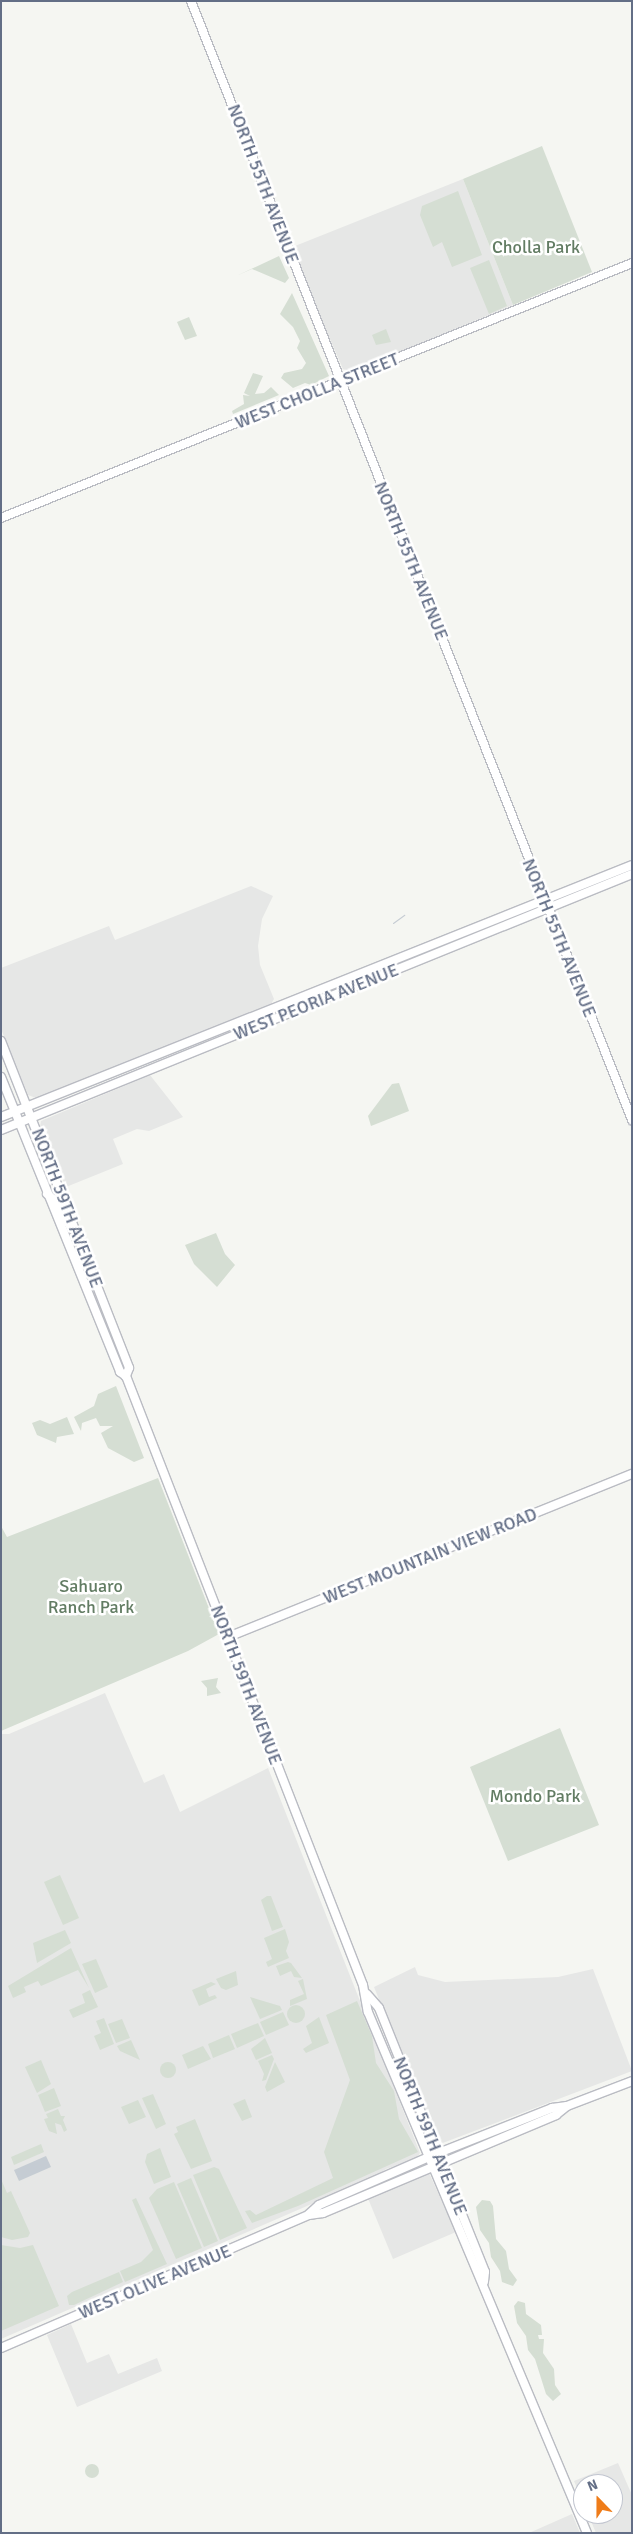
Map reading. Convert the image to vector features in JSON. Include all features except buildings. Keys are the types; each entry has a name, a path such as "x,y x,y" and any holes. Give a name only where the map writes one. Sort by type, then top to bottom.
{"main road":[{"name":"NORTH 55TH AVENUE","path":"191,1 632,1120"},
{"name":"WEST CHOLLA STREET","path":"1,518 632,263"},
{"name":"WEST PEORIA AVENUE","path":"1,1130 546,904 632,865"},
{"name":"WEST PEORIA AVENUE","path":"1,1117 546,904 632,874"},
{"name":"NORTH 59TH AVENUE","path":"1,1041 129,1368 126,1376"},
{"name":"NORTH 59TH AVENUE","path":"1,1077 120,1372 126,1376 366,1993 368,2012 476,2275 484,2282 587,2533"},
{"path":"47,1194 55,1199 68,1223 75,1230"},
{"name":"WEST MOUNTAIN VIEW ROAD","path":"228,1637 632,1474"},
{"name":"NORTH 59TH AVENUE","path":"366,1993 379,2008 485,2272 484,2282"},
{"path":"377,2033 386,2039 396,2064 401,2064"},
{"name":"WEST OLIVE AVENUE","path":"1,2348 309,2214 319,2205 428,2158 438,2158 552,2108 568,2106 632,2081"},
{"name":"WEST OLIVE AVENUE","path":"309,2214 322,2213 432,2166 438,2158"}],"shaded area":[{"path":"463,179 513,305 399,352 348,371 343,369 290,248"},
{"path":"251,886 273,896 262,919 258,946 260,965 274,999 271,1004 36,1098 28,1095 1,1029 1,968 109,926 115,940"},
{"path":"150,1075 183,1117 149,1131 137,1129 113,1139 123,1164 66,1187 40,1127 41,1121"},
{"path":"105,1693 144,1783 164,1774 180,1812 268,1768 420,2153 416,2159 386,2169 376,2176 1,2339 1,1734 9,1734"},
{"path":"415,1967 418,1975 445,1982 558,1977 593,1969 632,2071 440,2144 436,2141 374,1987"},
{"path":"46,2156 51,2167 19,2181 14,2170"},
{"path":"429,2173 456,2232 393,2259 367,2196"},
{"path":"71,2324 87,2363 109,2354 118,2374 157,2358 162,2371 77,2407 47,2335"},
{"path":"618,2463 623,2474 591,2474"},
{"path":"623,2474 632,2495 632,2533 596,2533 592,2524 623,2524"},
{"path":"572,2514 573,2524 576,2524 580,2533 529,2533"}],"green space":[{"name":"Cholla Park","path":"542,146 592,272 513,305 463,179"},
{"path":"458,191 482,255 452,267 442,242 433,247 420,215 422,206"},
{"path":"279,256 289,278 285,283 252,269 236,276"},
{"path":"489,260 507,306 489,314 470,268"},
{"path":"292,293 329,376 311,385 305,383 293,388 281,378 284,373 302,369 306,363 297,348 300,341 293,327 280,314"},
{"path":"189,317 197,336 185,340 177,322"},
{"path":"386,329 391,342 376,345 372,335"},
{"path":"253,373 263,376 255,394 264,393 271,387 279,395 233,414 232,411 244,404 243,395 250,396 244,393"},
{"path":"399,1083 409,1111 371,1126 368,1116 392,1084"},
{"path":"216,1233 225,1254 235,1265 217,1287 194,1264 185,1245"},
{"path":"116,1386 144,1458 134,1462 108,1448 101,1433 113,1426 100,1426 96,1418 82,1423 81,1431 74,1417 94,1406 98,1394"},
{"path":"67,1417 74,1434 57,1437 56,1443 37,1435 32,1423 40,1420 50,1424"},
{"name":"Sahuaro Ranch Park","path":"158,1478 219,1634 188,1651 1,1731 1,1526 7,1537"},
{"path":"218,1678 216,1687 221,1693 207,1696 207,1688 201,1681"},
{"name":"Mondo Park","path":"560,1728 599,1825 508,1861 470,1767"},
{"path":"60,1875 79,1918 63,1925 44,1882"},
{"path":"271,1896 283,1927 272,1931 261,1900"},
{"path":"285,1929 289,1942 286,1951 289,1958 268,1967 266,1962 272,1959 264,1938"},
{"path":"65,1930 71,1943 37,1963 33,1943"},
{"path":"71,1948 89,1988 78,1970 41,1986 38,1981 24,1987 26,1992 13,1998 8,1986"},
{"path":"96,1959 108,1987 95,1993 82,1964"},
{"path":"288,1962 291,1963 302,1978 294,1977 291,1971 280,1976 276,1966"},
{"path":"236,1971 238,1985 226,1990 221,1988 216,1979"},
{"path":"303,1979 307,1999 290,2006 290,2000 304,1994 298,1981"},
{"path":"211,1982 216,1984 206,1989 209,1997 215,1995 217,1998 199,2006 192,1990"},
{"path":"90,1990 98,2007 73,2018 69,2010 85,2003 82,1994"},
{"path":"250,1997 280,2006 282,2010 260,2019"},
{"path":"357,2001 372,2036 376,2063 394,2091 399,2119 418,2152 298,2206 252,2223 245,2211 250,2210 256,2215 333,2178 324,2152 350,2080 326,2015"},
{"path":"296,2005 302,2008 305,2014 302,2020 296,2023 290,2020 287,2014 290,2008"},
{"path":"283,2012 289,2025 266,2035 260,2022"},
{"path":"319,2017 329,2043 306,2053 303,2049 312,2043 306,2026"},
{"path":"104,2018 114,2044 100,2050 94,2036 101,2033 96,2021"},
{"path":"122,2019 130,2038 116,2043 108,2024"},
{"path":"258,2023 264,2036 237,2048 231,2034"},
{"path":"229,2035 235,2049 213,2058 208,2044"},
{"path":"265,2038 272,2053 256,2060 251,2049"},
{"path":"131,2040 140,2060 120,2051 117,2046"},
{"path":"203,2046 211,2059 188,2069 182,2055"},
{"path":"272,2055 274,2059 266,2080 262,2081 264,2074 258,2061"},
{"path":"41,2060 51,2084 37,2093 25,2067"},
{"path":"168,2062 176,2070 168,2078 160,2070"},
{"path":"275,2062 285,2082 267,2092 265,2087"},
{"path":"54,2088 61,2106 45,2112 38,2095"},
{"path":"153,2094 166,2124 156,2129 142,2098"},
{"path":"245,2099 252,2117 242,2121 233,2104"},
{"path":"138,2100 146,2117 129,2124 121,2107"},
{"path":"58,2109 61,2116 65,2116 63,2120 67,2130 64,2132 61,2125 55,2123 57,2134 49,2131 44,2119 48,2118 46,2114"},
{"path":"195,2119 212,2161 191,2169 174,2134 178,2132 176,2127"},
{"path":"41,2144 44,2152 14,2165 11,2157"},
{"path":"160,2148 171,2177 154,2184 145,2162 147,2154"},
{"path":"214,2167 219,2169 247,2228 220,2240 193,2175"},
{"path":"191,2178 218,2241 204,2247 177,2184"},
{"path":"1,2179 7,2193 11,2191 30,2233 28,2237 12,2240 1,2237"},
{"path":"174,2182 202,2248 176,2259 149,2198 157,2189"},
{"path":"136,2198 167,2264 125,2282 120,2271 141,2262 153,2250 132,2200"},
{"path":"482,2200 490,2201 493,2206 496,2239 506,2251 509,2269 517,2280 513,2286 502,2282 500,2271 491,2257 489,2243 480,2230 476,2207"},
{"path":"1,2245 20,2248 33,2245 59,2306 1,2331"},
{"path":"119,2272 123,2282 74,2305 69,2305 67,2296 72,2292"},
{"path":"518,2301 525,2303 526,2314 541,2325 542,2335 538,2335 539,2339 544,2339 543,2353 554,2369 555,2385 561,2394 553,2401 546,2394 535,2359 528,2350 526,2336 517,2323 514,2306"},
{"path":"89,2464 95,2464 99,2471 95,2478 89,2478 85,2474 85,2468"}],"waterway":[{"path":"393,923 404,915"}]}
